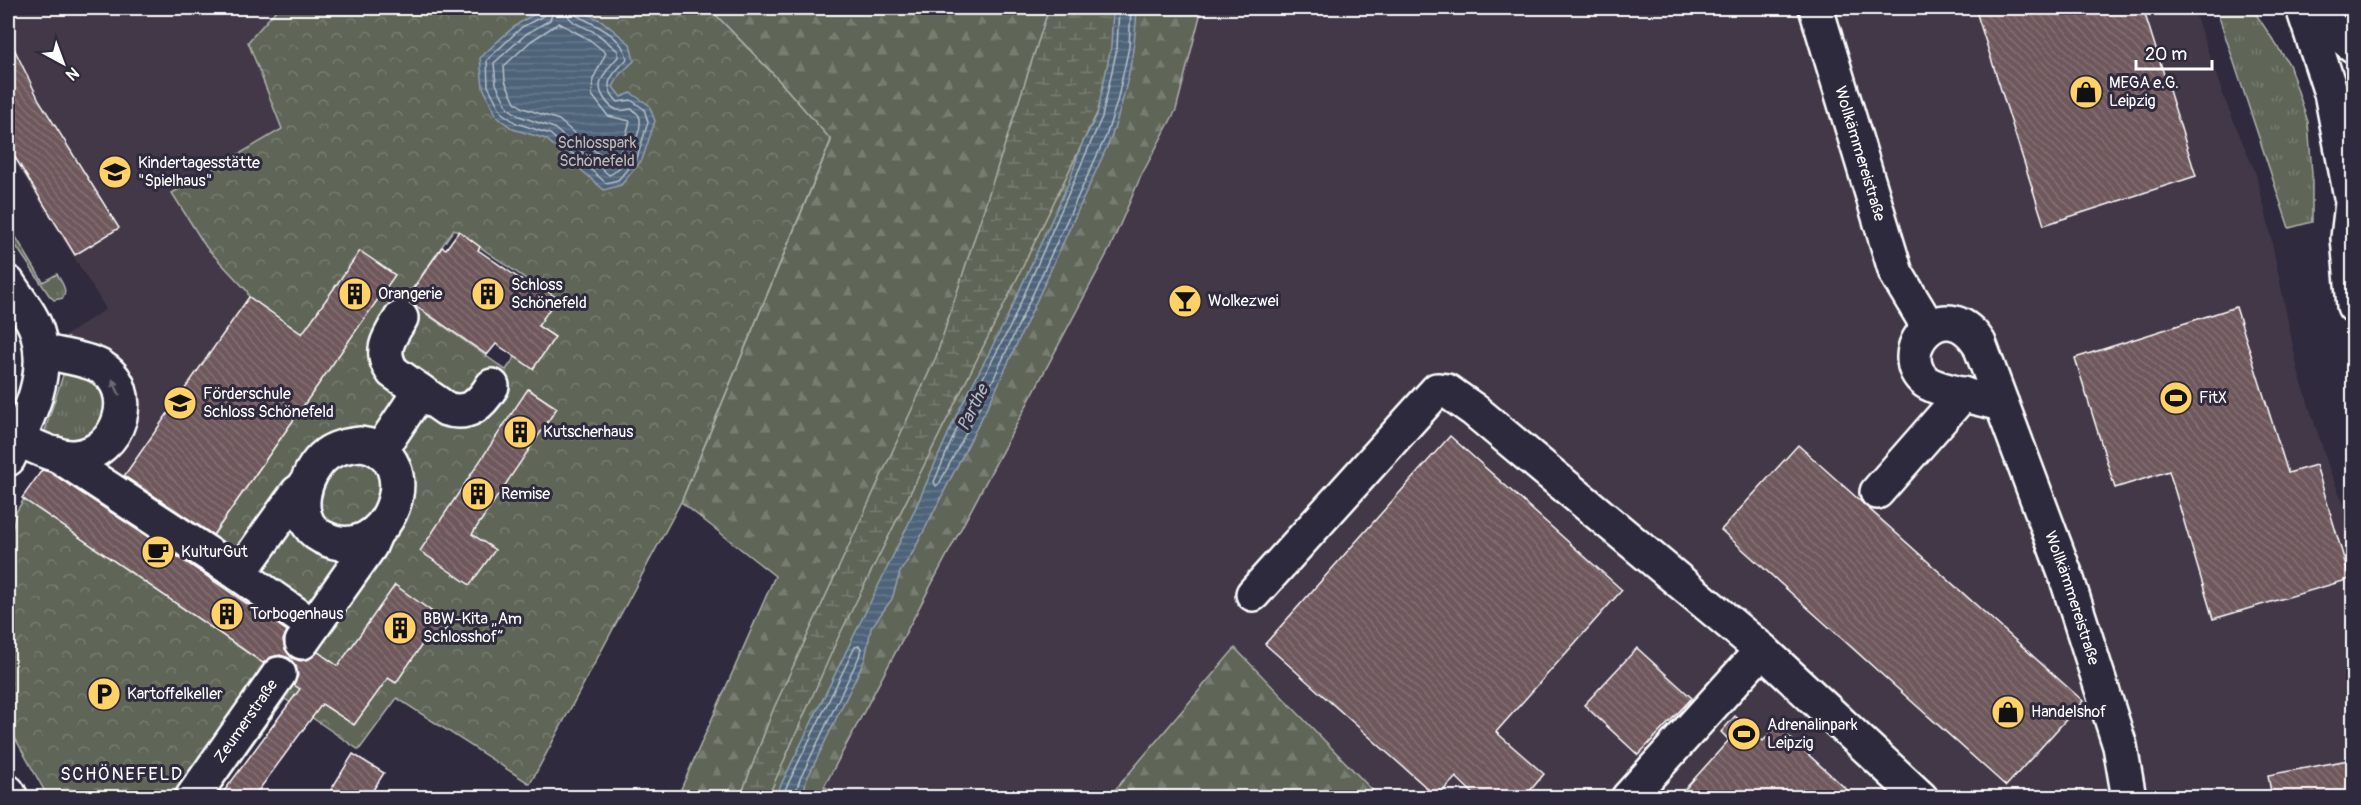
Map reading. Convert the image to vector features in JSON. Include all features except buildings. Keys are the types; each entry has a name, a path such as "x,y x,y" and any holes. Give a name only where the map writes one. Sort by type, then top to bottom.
{"street":[{"name":"Wollkämmereistraße","path":"1816,8 1896,273 1929,328 1947,322 1958,323 1971,331 1979,343 2073,598 2120,746 2129,798"},
{"path":"2303,8 2334,104 2352,191 2348,238 2354,306"},
{"path":"2313,8 2332,29 2354,46"},
{"path":"8,283 38,334 42,369 37,395 12,449 73,457 90,454 104,445 115,432 121,416 121,401 117,387 98,365 41,351"},
{"path":"401,318 388,339 385,356 393,372 446,409 463,412 480,404 492,386"},
{"path":"1929,328 1918,339 1914,354 1916,369 1925,381 1938,388 2002,404"},
{"path":"1253,594 1437,390 1447,391 1474,410 1762,650 1921,798"},
{"path":"380,451 420,391"},
{"path":"1877,492 1964,394"},
{"path":"56,454 238,574 308,634 370,546 376,532 387,520 393,509 397,484 389,461 380,451 361,444 337,448 317,463 305,487 304,513 309,525 321,536 340,543 351,542 376,532"},
{"path":"238,574 297,493 305,487"},
{"path":"1628,798 1762,650"},
{"name":"Zeumerstraße","path":"192,798 279,674"},
{"path":"8,792 11,798"}],"shaded area":[{"path":"8,8 278,8 248,42 283,129 247,291 249,297 337,357 208,543 102,479 68,367 66,335 106,309 8,151"},
{"path":"1202,8 2193,8 2225,100 2256,174 2298,371 2330,471 2353,526 2353,797 1379,797 1235,649 1109,797 851,798 824,788 1110,248 1140,178 1176,110"}],"green space":[{"name":"Schlosspark Schönefeld","path":"278,8 709,8 775,76 831,140 681,502 530,784 397,698 359,750 285,699 215,797 48,797 15,738 8,715 8,547 16,512 44,466 208,543 336,358 249,297 247,291 206,247 172,193 282,129 248,42","holes":["454,229 555,299 506,370 405,299"]},
{"path":"709,8 1202,8 1176,110 1140,178 1110,248 824,787 851,797 677,798 775,576 681,502 831,141 775,76"},
{"path":"1049,8 1116,8 1113,80 838,638 768,797 740,798 773,710 936,357"},
{"path":"2216,8 2252,8 2289,64 2308,122 2312,174 2312,222 2289,228"},
{"path":"8,224 43,282 57,274 64,289 63,298 54,300 49,295 8,234"},
{"path":"11,338 14,373 8,407 8,341"},
{"path":"66,366 105,384 107,415 84,444 42,439"},
{"path":"1235,648 1379,797 1109,797"}],"water":[{"path":"553,8 575,8 602,21 630,44 634,61 620,74 613,87 621,97 631,93 649,105 655,121 642,160 621,185 604,190 546,139 513,129 497,117 483,87 480,58 522,21"},
{"name":"Parthe","path":"1113,8 1137,8 1129,74 1111,138 993,396 913,552 900,572 892,599 871,628 865,659 806,781 803,797 775,797 908,525 956,416 1004,324 1069,182 1081,146 1097,115 1111,47"}],"place":[{"name":"MEGA e.G. Leipzig","path":"2086,92"},
{"name":"Kindertagesstätte \"Spielhaus\"","path":"115,172"},
{"name":"Orangerie","path":"355,294"},
{"name":"Schloss Schönefeld","path":"488,294"},
{"name":"Wolkezwei","path":"1185,301"},
{"name":"FitX","path":"2176,398"},
{"name":"Förderschule Schloss Schönefeld","path":"180,403"},
{"name":"Kutscherhaus","path":"520,432"},
{"name":"Remise","path":"478,494"},
{"name":"KulturGut","path":"158,552"},
{"name":"Torbogenhaus","path":"227,614"},
{"name":"BBW-Kita „Am Schlosshof“","path":"400,628"},
{"name":"Kartoffelkeller","path":"104,694"},
{"name":"Handelshof","path":"2008,712"},
{"name":"Adrenalinpark Leipzig","path":"1744,734"}],"district":[{"name":"SCHÖNEFELD","path":"122,774"}]}
